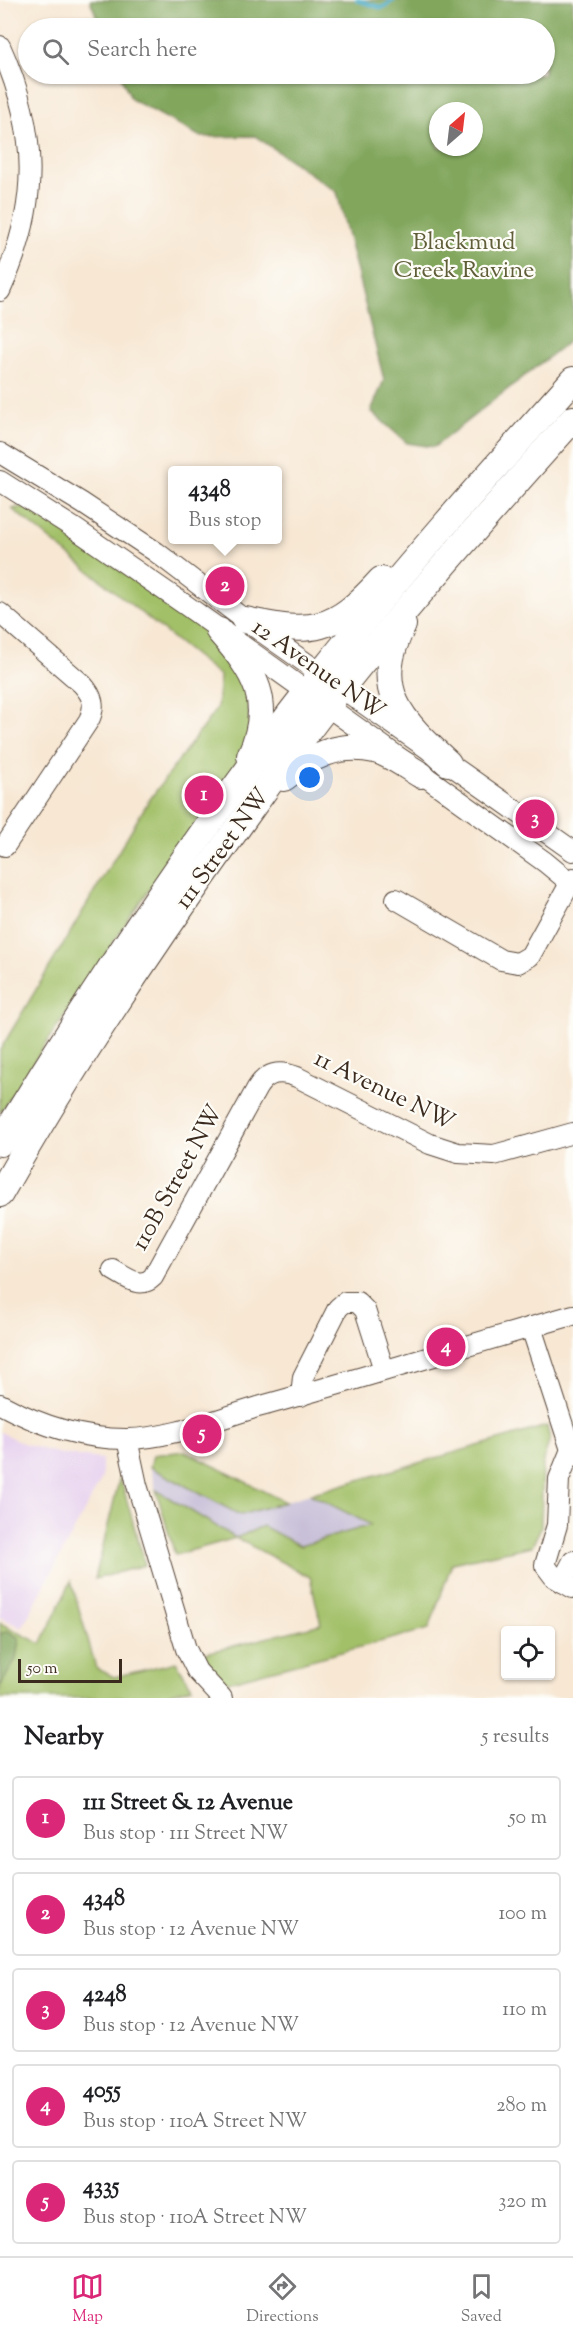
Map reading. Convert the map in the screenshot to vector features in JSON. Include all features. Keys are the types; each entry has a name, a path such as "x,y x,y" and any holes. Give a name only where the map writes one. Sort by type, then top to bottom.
{"main road":[{"name":"111 Street NW","path":"0,1194 113,1008 171,921 260,797 324,690 470,495 573,380"},
{"name":"111 Street NW","path":"0,1143 99,984 237,785 324,690 417,598 457,548 573,419"},
{"path":"245,620 282,628 314,628 334,621 368,594 428,527 470,495"},
{"path":"417,598 394,642 389,666 390,688 401,715 421,738 448,763"},
{"path":"219,631 243,659 253,675 262,709 257,741 237,785"},
{"path":"260,797 307,760 336,750 352,748 377,751 421,775"}],"street":[{"path":"0,46 17,86 23,108 28,131 31,175 22,234 0,291"},
{"name":"12 Avenue NW","path":"0,453 156,552 245,620 421,775 572,882"},
{"name":"12 Avenue NW","path":"0,481 78,530 219,631 448,763 573,850"},
{"path":"0,613 82,684 93,701 89,720 5,846"},
{"path":"396,899 511,964 522,962 530,956 572,882"},
{"name":"11 Avenue NW","path":"278,1073 297,1077 430,1144 458,1153 494,1155 573,1133"},
{"name":"110B Street NW","path":"112,1270 140,1283 148,1282 153,1277 256,1088 264,1077 278,1073"},
{"path":"302,1396 303,1377 338,1308 345,1302 357,1302 365,1310 384,1370"},
{"path":"0,1404 33,1421 61,1430 127,1439 153,1437 302,1396 573,1315"},
{"path":"531,1328 572,1454 559,1479 557,1525 545,1561 549,1573 568,1585 573,1561"},
{"path":"127,1439 137,1485 183,1640 197,1671 222,1698"}],"shaded area":[{"path":"0,1432 25,1444 60,1454 102,1459 102,1478 22,1628 0,1617"},
{"path":"150,1467 240,1515 310,1494 371,1525 300,1546 263,1526 236,1538 156,1490"}],"green space":[{"name":"Blackmud Creek Ravine","path":"90,0 573,0 573,338 434,447 407,443 371,411 384,380 337,192 255,136 201,137 131,99 124,84 555,84 555,18 97,18"},
{"path":"28,506 197,624 246,673 251,737 229,777 137,907 0,1113 0,1050 148,802 217,708 220,676 12,509"},
{"path":"547,1426 550,1439 543,1461 541,1527 532,1546 452,1563 429,1629 224,1683 202,1654 321,1624 310,1577 236,1538 263,1526 300,1546 371,1525 310,1494"},
{"path":"185,1451 285,1502 240,1515 150,1467 153,1455"},
{"path":"120,1476 145,1565 95,1579"},
{"path":"156,1490 236,1538 175,1555"},
{"path":"71,1581 96,1668 114,1677 176,1662 192,1687 157,1698 0,1698 0,1623 41,1644"},
{"path":"8,1631 19,1638 16,1659 0,1687 0,1634"}],"waterway":[{"path":"357,0 382,8 394,0"}],"place":[{"name":"4348","path":"225,586"},
{"name":"111 Street & 12 Avenue","path":"204,795"},
{"name":"4248","path":"535,819"},
{"name":"4055","path":"446,1347"},
{"name":"4335","path":"202,1434"}]}
